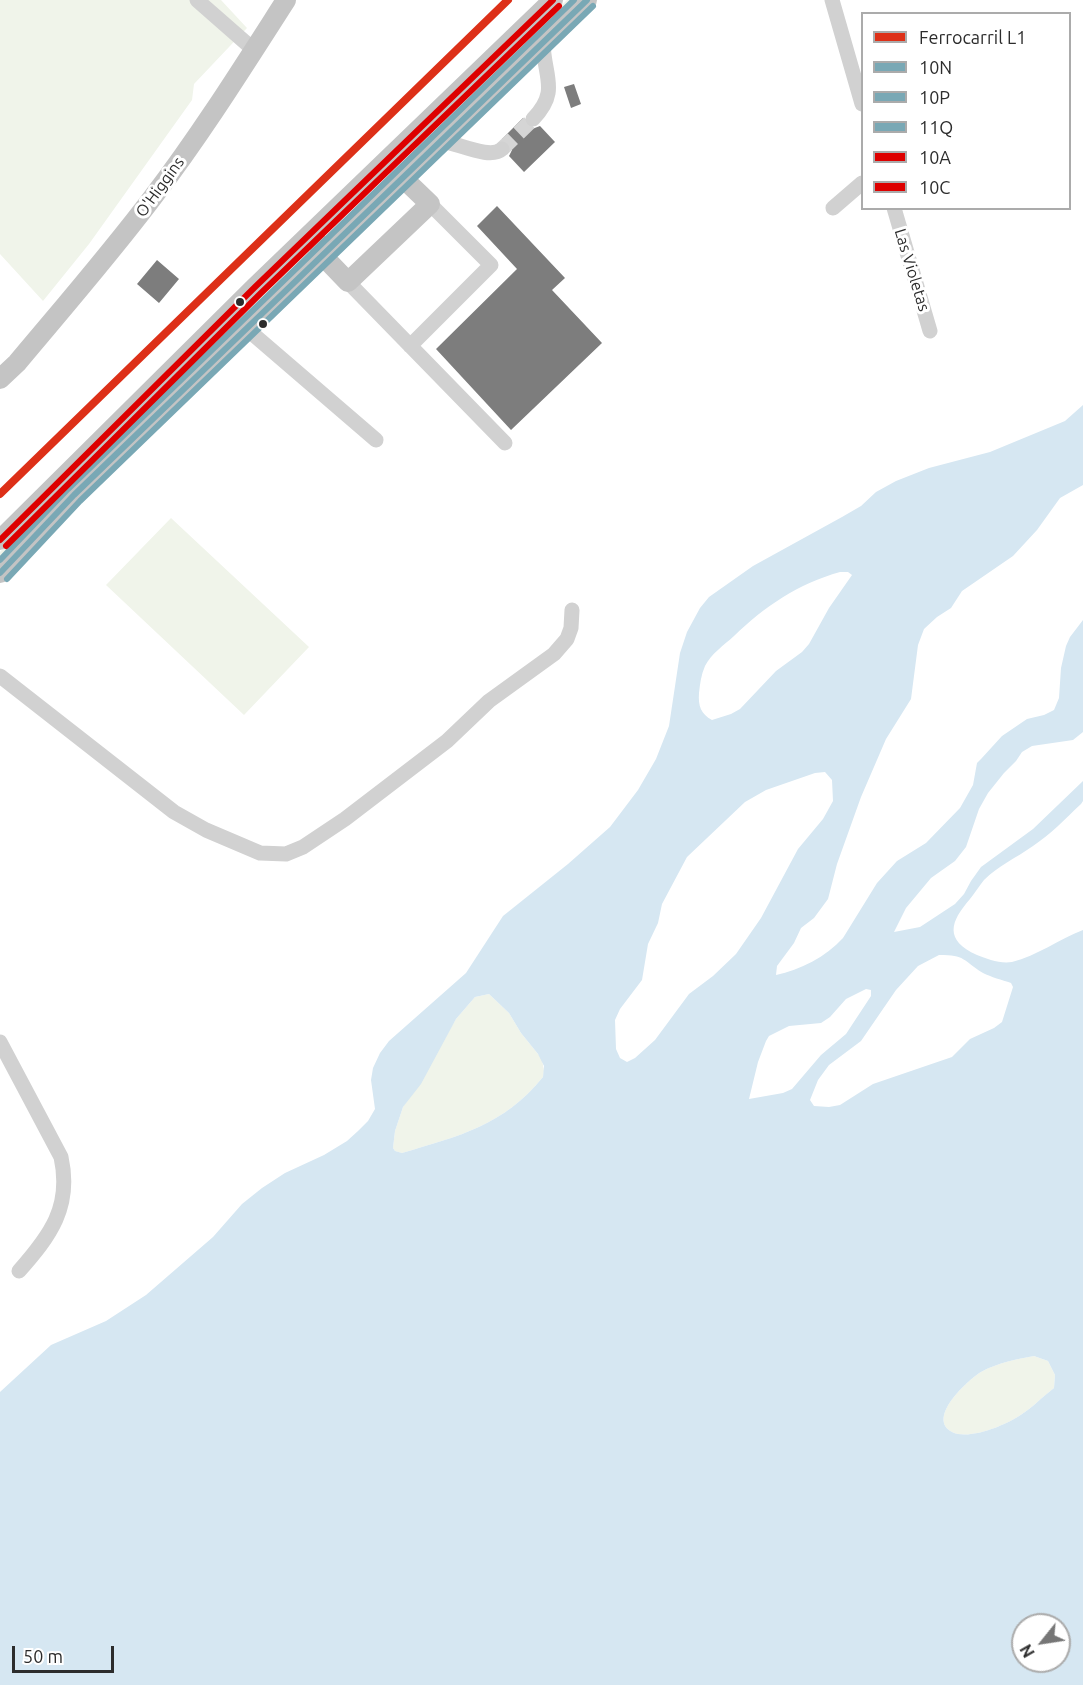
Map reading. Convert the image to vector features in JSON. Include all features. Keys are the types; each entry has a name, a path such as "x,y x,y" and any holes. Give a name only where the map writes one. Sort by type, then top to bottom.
{"main road":[{"name":"O'Higgins","path":"0,379 17,363 140,214 196,138 286,0"},
{"path":"0,540 553,0"},
{"path":"0,573 74,495 587,0"},
{"path":"319,226 318,247 323,256 348,282 429,204 403,178"},
{"name":"O'Higgins","path":"0,391 17,363"}],"street":[{"path":"197,0 254,50"},
{"path":"832,0 861,101"},
{"path":"533,119 545,106 549,97 543,43"},
{"path":"441,141 488,153 497,153 502,149"},
{"path":"833,208 861,184"},
{"path":"410,346 491,265 429,204"},
{"name":"Las Violetas","path":"895,210 930,331"},
{"path":"348,282 505,443"},
{"path":"247,329 376,440"},
{"path":"0,676 174,812 241,847 260,853 286,854 303,847 345,819 447,741 489,701 554,654 567,639 571,628 572,610"},
{"path":"0,1042 61,1157 65,1178 58,1216 44,1244 19,1271"}],"shaded area":[{"path":"0,0 221,0 247,28 194,84 192,100 89,244 43,301 0,254"},
{"path":"567,0 577,0 335,236 427,137"},
{"path":"307,249 312,255 0,564 0,552 30,519"},
{"path":"171,518 309,647 244,715 106,585"},
{"path":"489,994 509,1013 521,1033 542,1059 543,1077 512,1107 479,1127 402,1153 395,1151 393,1148 395,1131 403,1107 456,1019 475,997"},
{"path":"1034,1356 1048,1361 1055,1375 1054,1388 1029,1409 1001,1426 975,1434 959,1434 945,1426 946,1409 959,1391 975,1376 1000,1364"}],"water":[{"path":"1083,405 1083,485 1060,498 1037,530 1013,556 962,591 951,608 924,629 918,645 911,699 886,739 861,797 837,864 828,899 814,918 801,928 794,943 777,966 776,975 812,962 836,945 843,938 877,883 897,861 926,843 960,808 973,785 977,763 1002,736 1027,719 1054,710 1059,698 1061,668 1066,646 1083,620 1083,732 1073,740 1032,746 1022,752 988,793 979,809 966,847 955,861 931,878 906,908 894,932 920,927 955,904 981,867 1033,829 1083,781 1081,804 1046,836 984,880 958,915 954,930 955,937 966,949 989,960 1012,962 1030,956 1083,930 1083,1685 0,1685 0,1392 51,1345 106,1321 146,1295 213,1237 242,1204 262,1188 285,1173 324,1155 347,1141 368,1121 375,1109 371,1080 373,1068 389,1041 466,973 503,916 610,827 638,790 656,759 669,726 680,653 687,632 709,597 753,566 861,506 876,492 896,481 929,468 990,452 1065,421","holes":["840,572 848,572 852,575 802,652 776,671 740,709 712,720 705,715 699,702 700,683 705,666 718,650 783,597 810,583","825,772 832,780 833,801 823,819 798,849 761,918 736,954 713,976 689,994 655,1040 635,1058 627,1062 620,1058 616,1049 615,1020 620,1009 642,980 648,944 658,923 662,904 687,857 745,802 766,790 815,773","939,955 959,957 983,973 1011,983 1013,987 1002,1022 970,1039 952,1057 873,1084 840,1105 814,1106 810,1100 818,1080 829,1065 861,1041 896,990 918,966","866,989 871,990 871,996 846,1034 821,1055 792,1089 783,1093 749,1099 758,1062 769,1036 789,1026 821,1023 830,1017 846,999","489,994 509,1013 538,1054 544,1066 543,1077 512,1107 479,1127 402,1153 395,1151 393,1148 395,1131 403,1107 421,1084 456,1019 475,997","1034,1356 1048,1361 1055,1375 1054,1388 1029,1409 1008,1422 975,1434 959,1434 945,1426 946,1409 967,1383 987,1369"]}],"building":[{"path":"574,84 581,104 571,108 564,87"},
{"path":"523,118 527,127 532,129 540,126 555,142 524,172 509,156 512,150 510,144 502,139"},
{"path":"497,206 565,278 552,290 602,343 511,430 436,349 517,269 477,226"},
{"path":"157,260 179,279 159,303 137,284"}],"tunnel":[{"path":"502,149 533,119"}],"rail line":[{"name":"L1","path":"0,494 508,0"}],"transit line":[{"name":"10A","path":"0,540 255,287 553,0"},
{"name":"11Q","path":"0,560 68,489 574,0"},
{"name":"10N","path":"0,573 74,495 587,0"},
{"name":"10C","path":"6,546 261,293 559,6"},
{"name":"10P","path":"7,579 80,501 593,6"}]}
